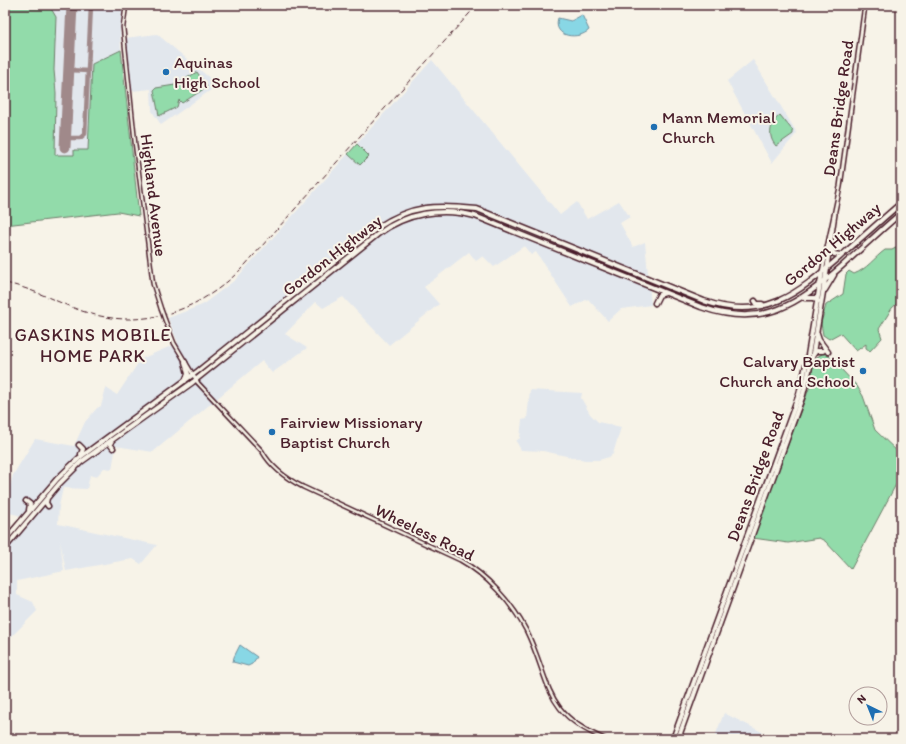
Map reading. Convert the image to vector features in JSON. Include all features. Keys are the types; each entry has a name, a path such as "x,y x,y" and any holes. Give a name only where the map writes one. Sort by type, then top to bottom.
{"highway":[{"name":"Gordon Highway","path":"5,540 57,479 78,458 183,383 195,377 377,228 398,216 421,208 446,206 480,210 719,305 746,308 776,302 801,290 901,202"},
{"name":"Gordon Highway","path":"5,548 47,498 80,462 195,377 378,234 399,221 423,214 438,212 457,213 481,218 710,310 740,315 772,312 802,298 844,264 901,212"},
{"path":"831,247 836,255 845,252"},
{"path":"802,298 808,297 820,300 831,279 844,264"},
{"name":"Deans Bridge Road","path":"678,739 800,404 812,359 815,323 827,268"},
{"name":"Deans Bridge Road","path":"820,300 822,272"},
{"path":"644,276 650,273"},
{"path":"655,303 661,293 667,293"},
{"path":"755,301 761,305 776,302"},
{"path":"815,330 819,340 828,352"},
{"name":"Deans Bridge Road","path":"673,739 795,404 815,330"},
{"path":"812,359 815,352 823,351"},
{"path":"183,383 188,374 186,362"},
{"path":"112,439 110,444 113,448"},
{"path":"78,458 83,450 80,445"},
{"path":"47,498 46,503 48,506"},
{"path":"26,501 30,505 28,512"}],"main road":[{"name":"Highland Avenue","path":"126,5 123,27 135,143 153,284 164,320 174,343 195,377"},
{"name":"Deans Bridge Road","path":"827,268 865,5"},
{"name":"Deans Bridge Road","path":"822,272 835,214"},
{"name":"Wheeless Road","path":"195,377 284,476 303,488 460,560 476,570 492,585 521,621 551,695 559,708 580,727 605,739"}],"shaded area":[{"path":"49,5 123,5 120,28 121,50 92,64 88,150 74,155 54,155 56,93"},
{"name":"Aquinas High School","path":"157,34 218,85 161,125 152,111 151,89 132,91 125,38"},
{"path":"432,60 560,215 577,202 587,219 619,201 630,217 620,223 633,247 645,242 651,305 621,309 608,321 588,299 572,307 536,252 531,255 524,246 494,267 483,256 476,261 469,252 424,287 439,304 389,345 343,297 323,308 316,302 285,334 307,348 272,373 262,361 153,452 116,446 112,469 104,468 96,477 90,475 87,489 63,488 59,506 58,524 157,545 141,564 133,559 66,571 60,541 64,571 17,581 17,595 33,602 37,611 5,643 5,536 22,516 5,512 5,505 13,475 35,439 74,446 85,422 97,408 101,406 106,388 117,395 141,359 178,343 168,318 202,305 235,280"},
{"path":"753,60 797,133 772,163 727,81"},
{"path":"530,390 582,393 581,398 590,414 598,422 621,427 613,454 599,460 585,460 543,451 521,450 516,441 520,438 522,420 527,419"},
{"path":"724,713 764,733 762,739 714,739"}],"green space":[{"path":"5,5 49,5 56,17 54,70 56,93 55,155 74,155 74,150 88,150 92,64 121,50 139,216 118,212 5,225"},
{"path":"197,72 207,87 182,103 179,100 177,107 159,116 154,90 156,88 175,85"},
{"path":"780,115 793,131 793,134 776,146 771,138 771,130 774,122"},
{"path":"357,144 369,156 360,165 348,154"},
{"path":"901,245 901,300 892,308 879,329 882,338 870,351 866,348 866,344 856,351 840,333 829,339 823,335 821,323 826,305 843,294 846,274 849,271 854,274 859,272 885,250 892,250"},
{"path":"825,352 857,386 863,396 875,430 901,455 901,475 851,569 825,541 819,538 788,543 753,538 810,386 814,359"}],"water":[{"path":"582,15 589,30 585,33 573,36 559,30 557,25 558,18 571,21"},
{"path":"240,645 257,657 252,664 248,666 233,662"}],"taxiway":[{"path":"65,138 80,138 85,134 91,5"},
{"path":"69,70 88,71"}],"runway":[{"path":"65,147 72,5"}],"railway":[{"path":"5,283 15,285 82,311 105,317 127,319 149,318 171,313 191,305 210,294 228,281 245,265 477,5"}],"place":[{"name":"Aquinas High School","path":"166,72"},
{"name":"Mann Memorial Church","path":"654,127"},
{"name":"Calvary Baptist Church and School","path":"863,371"},
{"name":"Fairview Missionary Baptist Church","path":"272,432"}],"district":[{"name":"GASKINS MOBILE HOME PARK","path":"93,345"}]}
